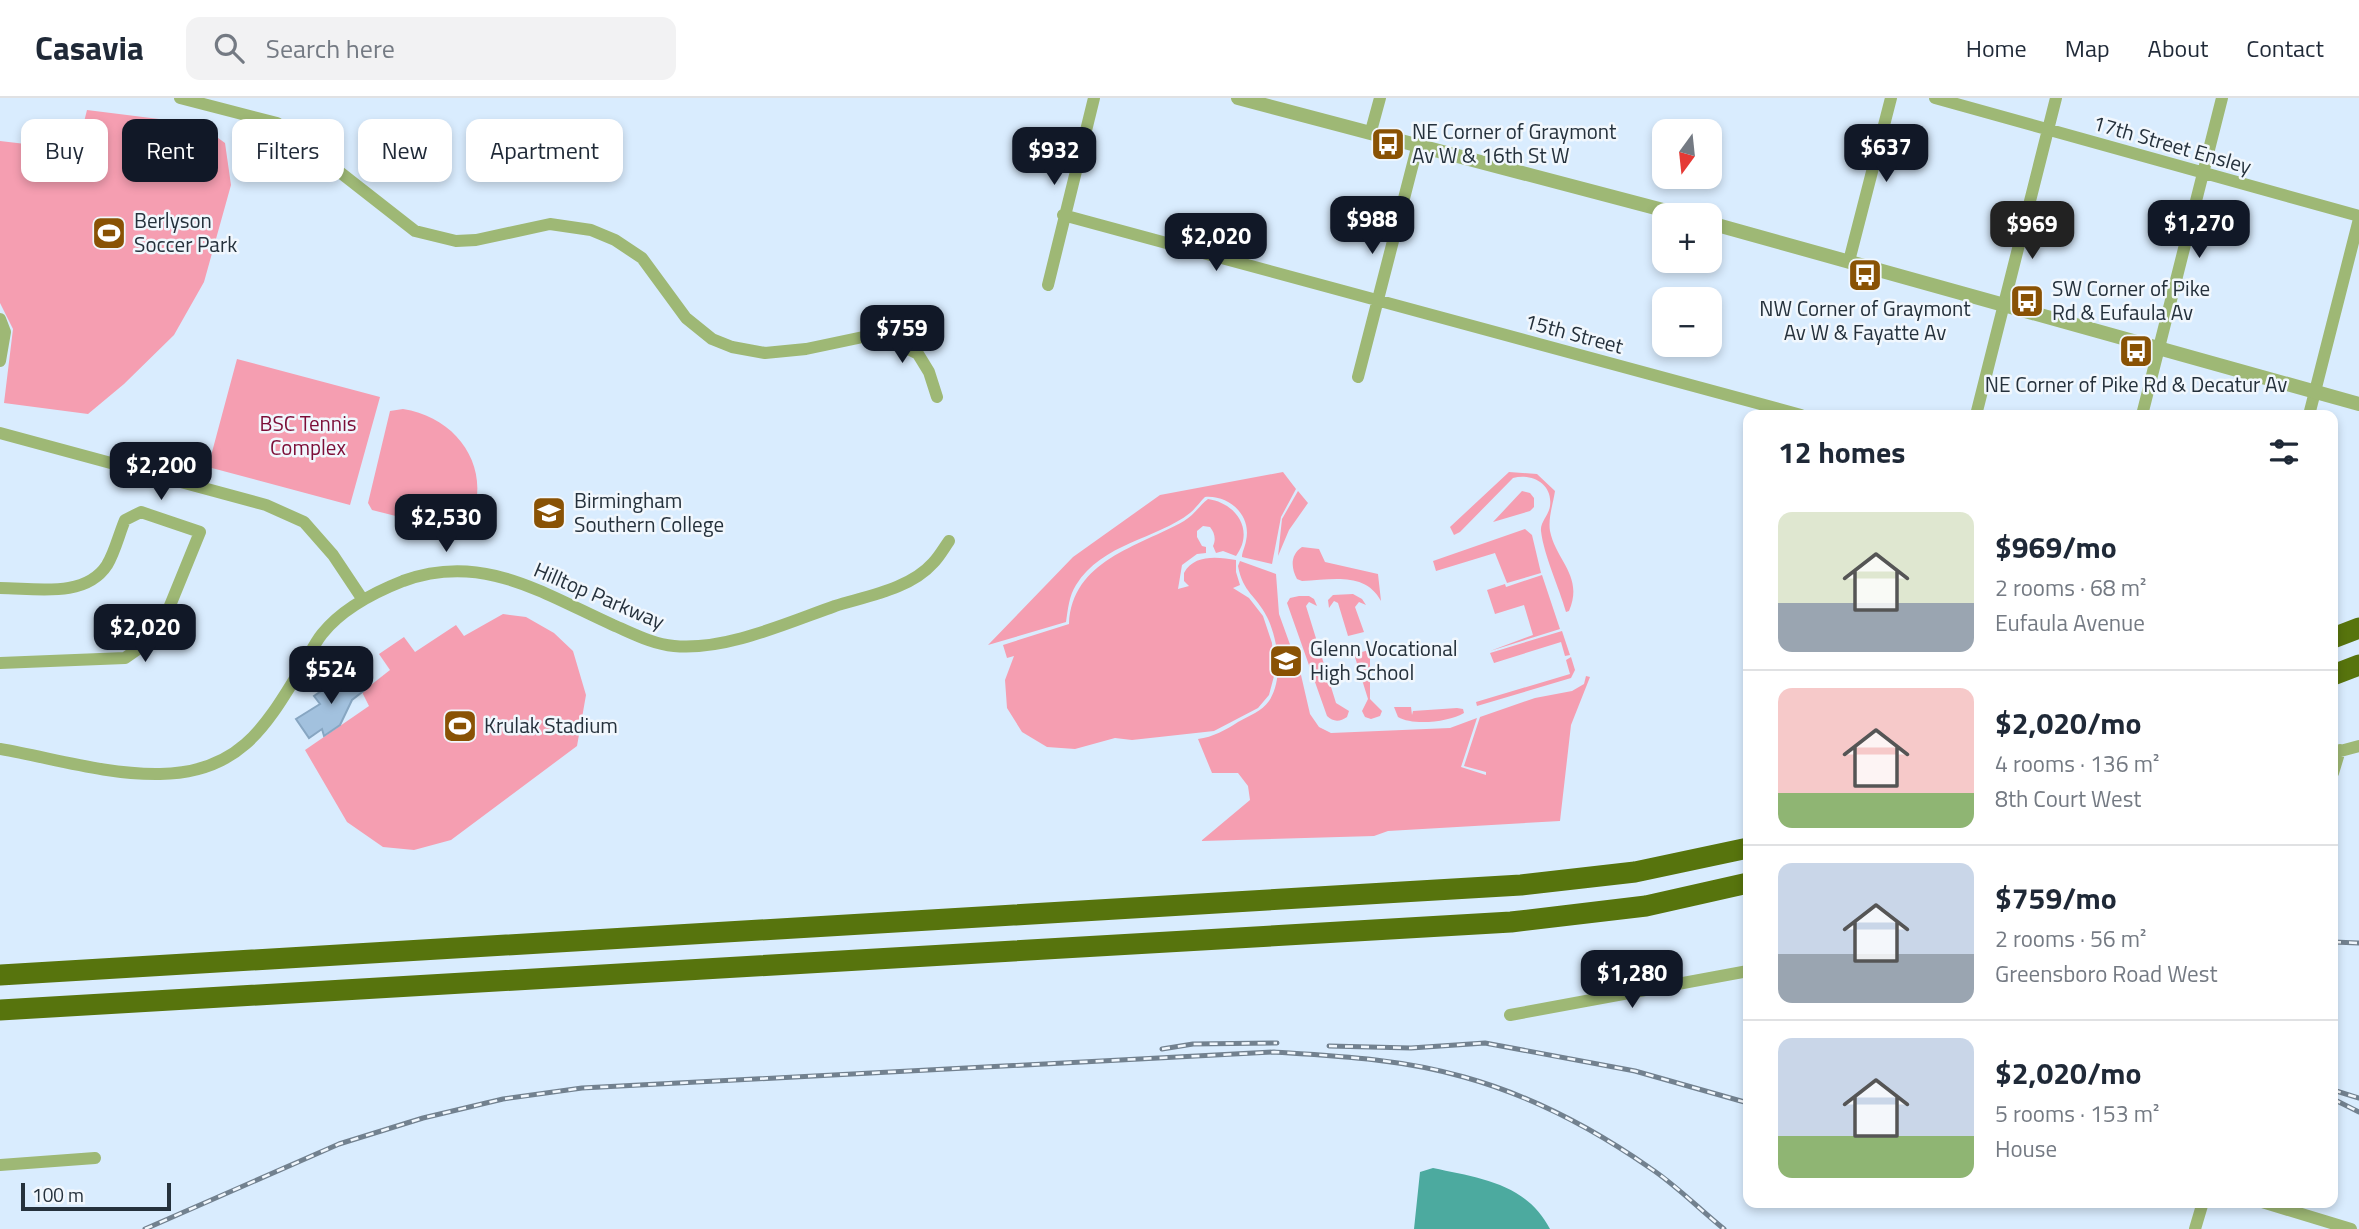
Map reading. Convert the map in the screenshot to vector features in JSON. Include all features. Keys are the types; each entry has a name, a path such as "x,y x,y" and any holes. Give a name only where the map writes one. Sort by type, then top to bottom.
{"highway":[{"path":"2338,636 2359,628"},
{"path":"2338,673 2359,665"},
{"path":"0,975 1521,885 1635,872 1743,849"},
{"path":"0,1010 1511,922 1646,906 1743,884"}],"street":[{"path":"180,98 277,122 376,203 415,231 456,241 476,240 550,224 591,230 615,240 642,258 686,318 712,339 732,347 765,353 806,349 863,337 888,339 918,354 929,372 937,397"},
{"path":"1048,285 1063,215 1094,98"},
{"path":"1238,98 1652,207"},
{"path":"1371,131 1380,98"},
{"path":"1849,261 1891,98"},
{"name":"17th Street Ensley","path":"1935,98 2359,217"},
{"path":"1977,410 2056,98"},
{"path":"2143,410 2222,98"},
{"path":"1358,377 1418,144"},
{"name":"15th Street","path":"1063,215 1783,410"},
{"path":"2310,410 2359,217"},
{"path":"1722,226 2359,404"},
{"path":"0,320 5,332 0,361"},
{"path":"0,433 266,505 304,522 333,555 363,600"},
{"path":"0,588 69,589 93,580 107,565 125,520 141,512 200,532 158,635 125,658 0,663"},
{"name":"Hilltop Parkway","path":"0,749 129,772 161,774 189,771 218,762 248,744 268,722 323,634 363,600 404,581 448,570 476,570 515,580 640,638 671,646 696,647 757,633 909,582 933,564 949,541"},
{"path":"2338,751 2359,746"},
{"path":"1510,1015 1743,972"},
{"path":"0,1165 95,1158"},
{"path":"2195,1229 2201,1208"},
{"path":"2282,1208 2351,1229"}],"green space":[{"name":"Berlyson Soccer Park","path":"87,110 159,119 122,119 122,182 218,182 218,138 225,143 231,185 204,282 174,335 124,384 88,414 4,403 13,329 0,303 0,141 21,143 21,182 108,182 108,119 85,119"},
{"name":"BSC Tennis Complex","path":"237,359 380,397 350,505 208,467"},
{"path":"403,409 424,415 443,425 458,438 469,454 476,472 477,492 473,513 463,533 372,510 368,503 390,411"},
{"path":"1283,472 1296,489 1281,517 1272,564 1242,557 1247,532 1242,515 1237,508 1222,499 1205,497 1177,522 1115,551 1087,571 1072,594 1066,622 988,645 1073,557 1160,495"},
{"path":"1509,472 1537,474 1555,491 1550,531 1571,578 1573,599 1569,611 1566,612 1543,541 1541,528 1549,509 1550,498 1545,486 1540,482 1527,477 1513,478 1460,532 1454,535 1450,527"},
{"path":"1298,491 1308,503 1289,530 1278,556 1282,519"},
{"path":"1522,491 1530,493 1534,498 1534,507 1530,511 1493,522"},
{"path":"1208,499 1227,506 1240,519 1244,537 1241,546 1236,556 1223,551 1216,553 1213,532 1210,527 1203,526 1197,531 1197,537 1202,546 1206,547 1206,553 1197,554 1182,565 1178,589 1189,586 1184,581 1184,573 1188,567 1200,560 1236,560 1240,585 1233,588 1249,598 1263,616 1272,643 1274,676 1269,695 1258,708 1214,731 1132,740 1115,738 1075,749 1047,747 1022,732 1007,708 1005,680 1014,656 1007,658 1003,645 1069,624 1073,602 1082,585 1095,570 1128,548 1184,521"},
{"path":"1525,529 1532,535 1541,573 1507,583 1495,553 1436,571 1433,561"},
{"path":"1302,547 1319,549 1325,562 1378,574 1381,601 1374,591 1357,581 1297,579 1293,562 1295,554"},
{"path":"1240,561 1276,574 1279,614 1301,675 1310,714 1319,727 1331,733 1450,728 1477,718 1461,767 1486,775 1486,772 1464,766 1480,717 1535,698 1572,691 1584,684 1586,676 1590,677 1571,725 1560,821 1388,831 1374,836 1201,841 1250,800 1248,786 1238,773 1212,773 1198,739 1219,733 1266,705 1277,682 1278,659 1271,626 1243,582 1238,566"},
{"path":"1542,575 1560,629 1490,651 1533,635 1524,605 1495,614 1487,590 1505,584 1506,587"},
{"path":"1353,594 1366,605 1359,602 1355,607 1364,632 1348,636 1338,603 1334,601 1329,608 1328,600 1333,595"},
{"path":"1309,596 1317,606 1309,602 1306,606 1336,703 1349,711 1347,717 1342,720 1327,716 1287,603 1290,598"},
{"name":"Krulak Stadium","path":"503,614 526,617 554,633 573,651 586,695 577,746 451,840 414,850 383,847 347,822 305,750 369,706 362,692 390,670 379,654 404,637 415,652 456,625 464,636"},
{"path":"1562,631 1570,655 1565,656 1561,642 1494,663 1490,653"},
{"path":"1373,649 1370,652 1370,699 1382,711 1380,716 1371,719 1365,717 1362,711 1368,699 1354,654"},
{"path":"1571,657 1575,670 1571,678 1477,706 1476,702 1570,674 1566,660"},
{"path":"1394,707 1411,707 1412,715 1413,711 1457,708 1463,709 1464,713 1440,721 1422,722 1398,717"}],"shaded area":[{"path":"1433,1168 1484,1180 1515,1192 1528,1201 1550,1229 1414,1229 1420,1172"}],"building":[{"path":"346,674 349,679 355,674 366,689 352,700 340,725 324,736 322,729 309,738 296,719 320,704 314,696"}],"railway":[{"path":"2338,942 2359,943"},
{"path":"1162,1049 1193,1044 1277,1043"},
{"path":"1329,1046 1411,1048 1485,1043 1635,1071 1743,1102"},
{"path":"145,1229 339,1144 423,1118 503,1099 582,1088 1274,1052 1370,1059 1417,1066 1464,1077 1513,1093 1584,1127 1629,1154 1669,1182 1724,1229"},
{"path":"2338,1092 2359,1098"},
{"path":"2338,1102 2359,1112"}],"place":[{"name":"NE Corner of Graymont Av W & 16th St W","path":"1388,144"},
{"name":"Berlyson Soccer Park","path":"109,233"},
{"name":"NW Corner of Graymont Av W & Fayatte Av","path":"1865,275"},
{"name":"SW Corner of Pike Rd & Eufaula Av","path":"2027,301"},
{"name":"NE Corner of Pike Rd & Decatur Av","path":"2136,351"},
{"name":"Birmingham Southern College","path":"549,513"},
{"name":"Glenn Vocational High School","path":"1286,661"},
{"name":"Krulak Stadium","path":"460,726"}]}
